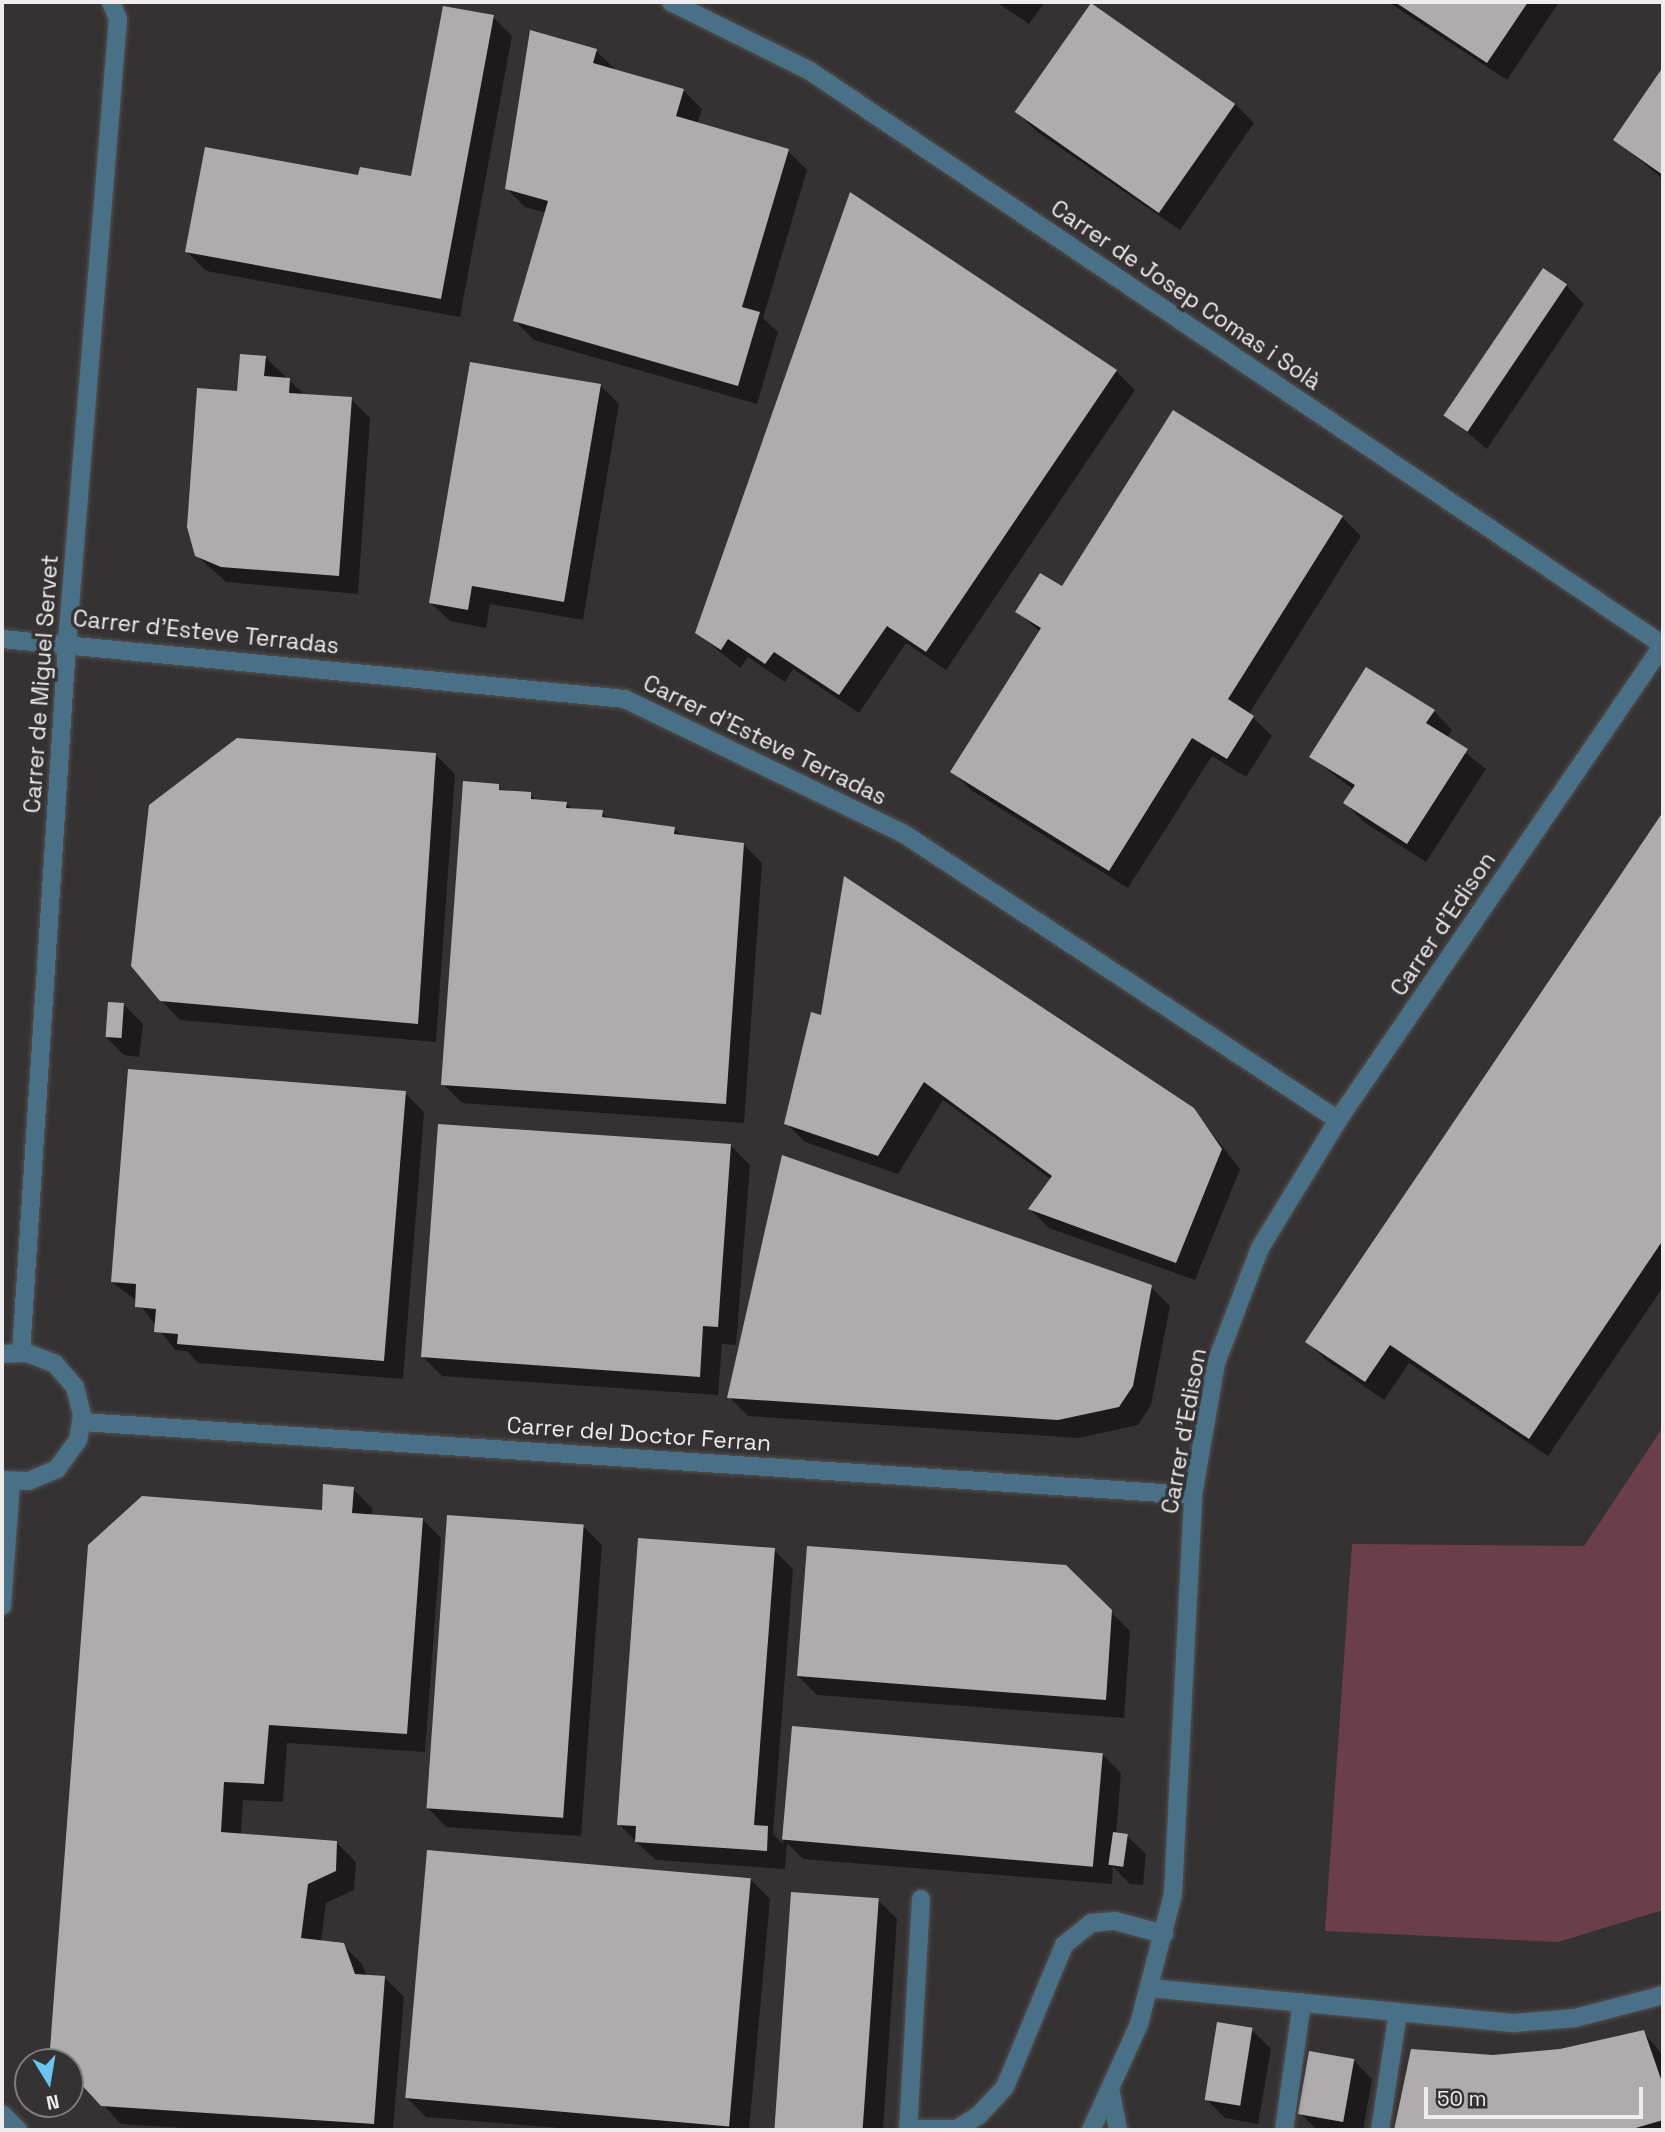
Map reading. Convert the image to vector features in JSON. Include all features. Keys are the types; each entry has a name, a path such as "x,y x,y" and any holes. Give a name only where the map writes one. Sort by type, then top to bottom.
{"street":[{"name":"Carrer de Miguel Servet","path":"111,2 118,19"},
{"name":"Carrer de Miguel Servet","path":"20,1353 67,643 118,19 128,2"},
{"name":"Carrer de Josep Comas i Solà","path":"671,2 810,71 1663,645"},
{"name":"Carrer d'Esteve Terradas","path":"2,639 67,643 625,699 904,834 1338,1120"},
{"name":"Carrer d'Edison","path":"1091,2130 1111,2093 1149,1988 1173,1894 1182,1761 1193,1495 1216,1363 1260,1248 1338,1120 1663,645"},
{"path":"2,1354 20,1353 49,1361 68,1377 81,1404 82,1422 78,1440 62,1465 41,1478 6,1481 2,1606"},
{"name":"Carrer del Doctor Ferran","path":"82,1422 1193,1495"},
{"path":"921,1899 908,2129 957,2129 979,2115 1005,2087 1064,1945 1091,1923 1115,1921 1164,1934"},
{"path":"1149,1988 1514,2023 1575,2018 1663,1996"},
{"path":"1284,2130 1302,2002"},
{"path":"1380,2130 1398,2013"},
{"path":"1111,2093 1118,2130"},
{"path":"2,2114 18,2130"}],"shaded area":[{"path":"1663,1427 1663,1910 1558,1942 1325,1931 1352,1544 1584,1546"}],"building":[{"path":"1395,2 1528,2 1487,63"},
{"path":"1091,3 1235,104 1159,213 1015,112"},
{"path":"443,6 494,15 441,299 185,252 205,147 358,175 360,167 411,176"},
{"path":"530,30 597,49 593,63 684,89 676,116 789,149 742,307 760,312 738,386 513,321 548,201 505,189"},
{"path":"1663,67 1663,175 1613,140"},
{"path":"850,192 1117,370 926,652 887,626 839,695 774,652 765,664 728,639 721,650 695,633"},
{"path":"1543,268 1567,284 1468,432 1443,416"},
{"path":"240,354 266,356 264,376 290,378 289,393 352,397 339,576 221,567 195,556 187,527 197,388 237,391"},
{"path":"470,362 601,384 564,602 472,586 468,610 429,603"},
{"path":"1173,410 1343,516 1228,699 1254,716 1227,759 1192,738 1109,871 950,772 1041,628 1015,612 1040,573 1062,586"},
{"path":"1366,667 1435,710 1426,723 1468,749 1407,844 1343,803 1355,785 1309,757"},
{"path":"237,738 436,753 418,1024 160,1001 131,966 149,805"},
{"path":"463,781 499,784 499,790 531,792 531,799 567,802 566,808 603,810 602,817 675,827 674,834 744,843 726,1104 441,1085"},
{"path":"1663,812 1663,1240 1529,1439 1390,1345 1365,1382 1305,1342"},
{"path":"844,876 1194,1108 1222,1149 1176,1263 1028,1209 1052,1176 924,1082 878,1156 784,1124 811,1012 821,1015"},
{"path":"108,1002 124,1003 122,1038 106,1037"},
{"path":"128,1069 406,1091 384,1361 177,1344 178,1334 154,1332 156,1309 135,1307 136,1284 111,1282"},
{"path":"438,1124 731,1144 718,1327 703,1326 700,1377 421,1357"},
{"path":"782,1155 1152,1285 1133,1386 1119,1407 1058,1420 727,1398"},
{"path":"323,1484 354,1487 352,1513 423,1518 407,1734 269,1725 264,1784 224,1782 221,1832 337,1841 336,1871 308,1884 301,1938 344,1943 355,1974 385,1976 374,2124 101,2106 84,2087 84,2048 50,2048 88,1545 142,1496 322,1510"},
{"path":"447,1515 584,1525 563,1818 426,1808"},
{"path":"638,1538 775,1548 754,1825 768,1826 767,1851 635,1842 636,1826 617,1825"},
{"path":"807,1546 1066,1565 1112,1610 1106,1700 797,1676"},
{"path":"792,1726 1103,1753 1093,1867 782,1840"},
{"path":"1113,1832 1128,1834 1123,1867 1108,1865"},
{"path":"427,1850 751,1878 729,2126 405,2098"},
{"path":"791,1892 879,1898 863,2130 774,2129"},
{"path":"1217,2022 1253,2028 1240,2106 1205,2100"},
{"path":"1644,2030 1663,2085 1663,2120 1629,2130 1394,2130 1411,2049 1493,2055 1560,2049"},
{"path":"1309,2051 1354,2059 1343,2122 1298,2114"}]}
